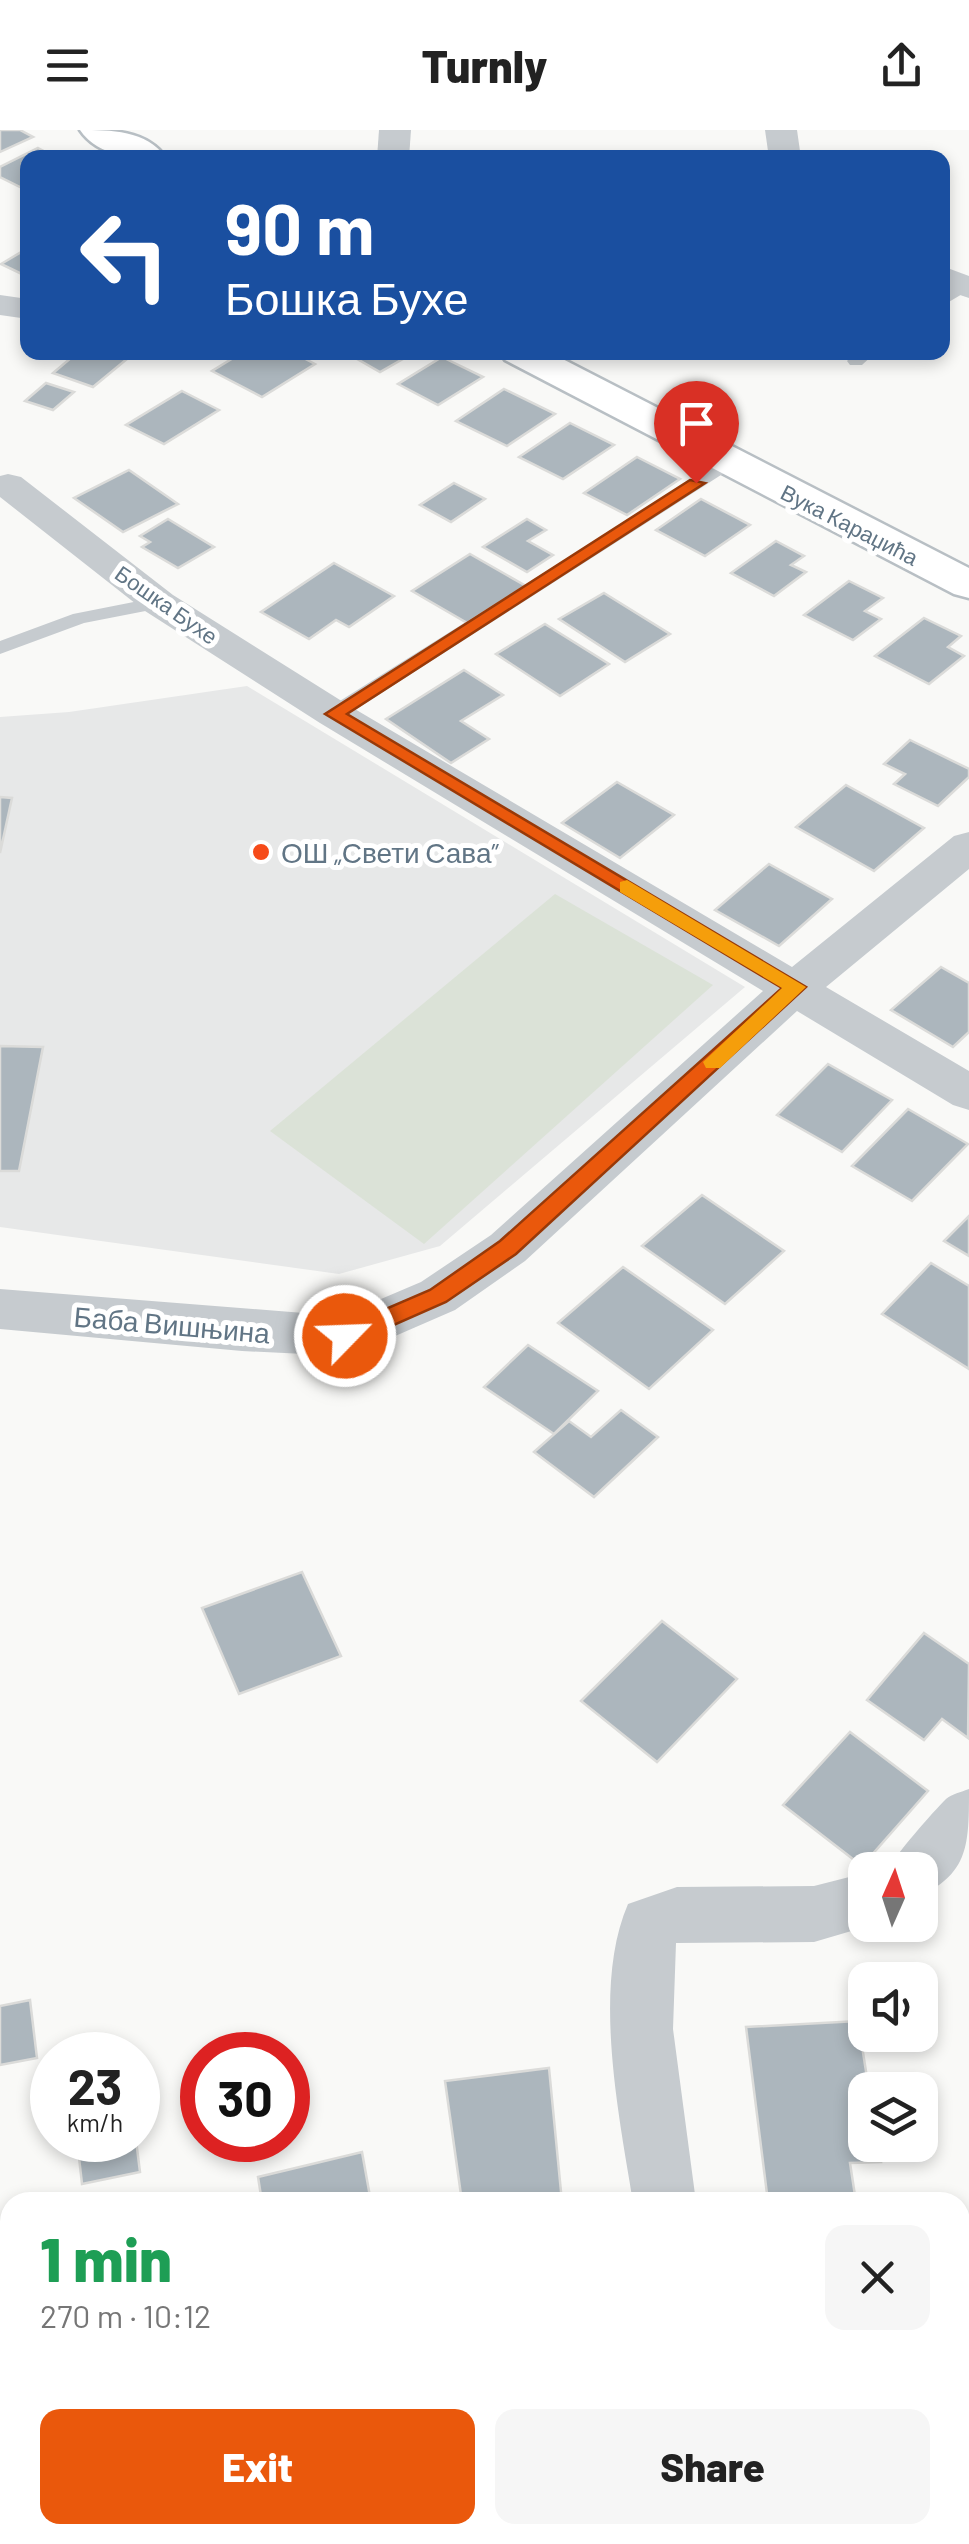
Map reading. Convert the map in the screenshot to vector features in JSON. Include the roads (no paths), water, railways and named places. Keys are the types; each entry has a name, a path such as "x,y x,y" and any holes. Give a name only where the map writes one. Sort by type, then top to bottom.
{"street":[{"path":"97,130 134,150"},
{"name":"Вука Караџића","path":"534,360 969,585"},
{"name":"Бошка Бухе","path":"8,485 159,603 334,714 969,1092"},
{"path":"796,987 969,846"},
{"name":"Баба Вишњина","path":"0,1308 242,1332 345,1336 438,1296 508,1248 796,987"},
{"path":"938,1854 969,1815"},
{"path":"663,2192 640,2008 642,1960 649,1924 677,1915 814,1914 848,1905"}],"lane":[{"path":"334,714 729,462"},
{"path":"0,648 80,618 159,603"}],"place":[{"name":"ОШ „Свети Сава”","path":"261,852"}]}
